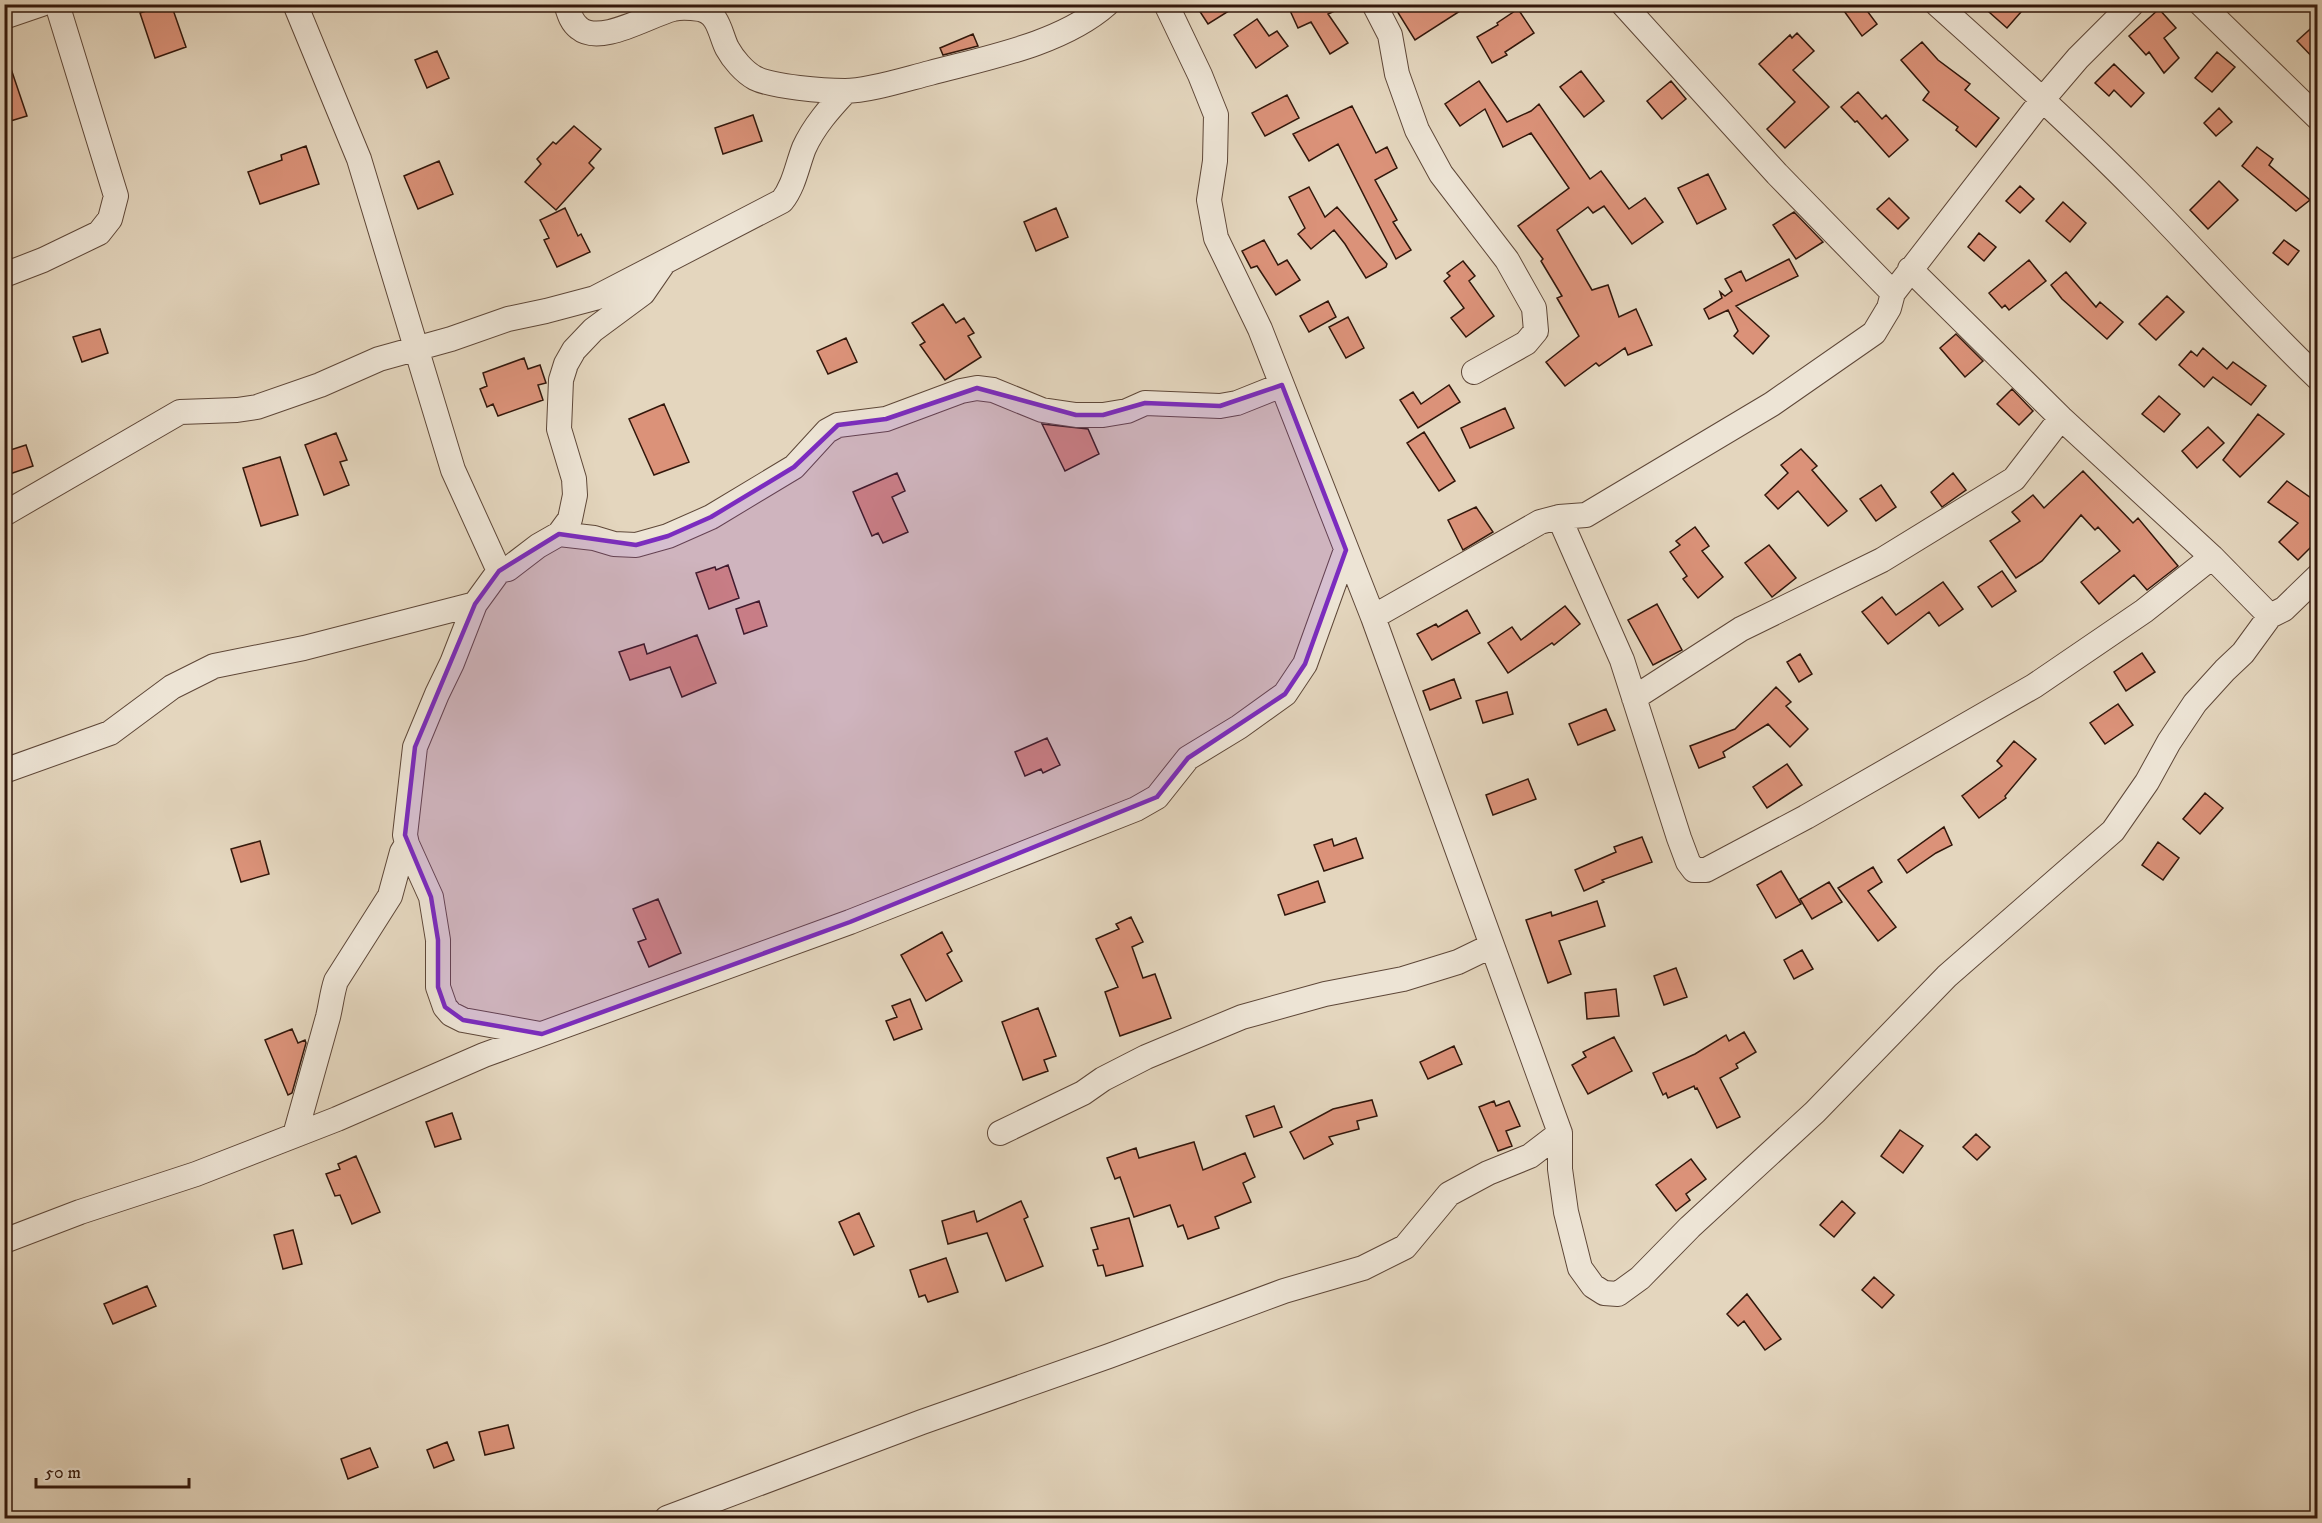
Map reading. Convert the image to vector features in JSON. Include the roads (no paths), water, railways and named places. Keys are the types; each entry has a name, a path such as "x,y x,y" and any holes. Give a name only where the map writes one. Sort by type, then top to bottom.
{"street":[{"path":"4,18 42,4"},
{"path":"4,274 43,260 99,233 110,219 116,196 57,4"},
{"path":"295,4 359,159 453,470 499,571"},
{"path":"566,4 571,20 579,29 592,34 611,31 675,8 710,12 717,22 728,50 745,71 757,79 782,85 846,91 902,80 1019,50 1072,27 1107,4"},
{"path":"1166,4 1200,75 1216,115 1215,161 1209,200 1216,238 1260,329 1373,617 1560,1133 1561,1180 1566,1212 1580,1268 1593,1286 1604,1293 1618,1294 1640,1278 1690,1227 1815,1112 1947,976 2113,831 2147,782 2169,742 2195,703 2243,653 2270,616 2284,609 2318,576"},
{"path":"1374,4 1390,35 1397,74 1417,130 1441,174 1507,260 1534,308 1536,331 1526,343 1474,372"},
{"path":"1623,4 1777,174 1893,293"},
{"path":"1937,4 2043,99 2137,191 2274,337 2318,378"},
{"path":"1373,617 1540,522 1559,517 1586,515 1772,404 1874,333 1889,308 1893,293 2043,99 2078,58 2132,4"},
{"path":"2201,4 2318,118"},
{"path":"4,514 180,412 257,407 321,385 379,359 508,319 594,297 782,201 805,146 825,113 846,91"},
{"path":"542,1034 462,1020 451,1014 446,1007 438,987 438,940 431,897 406,844 406,822 415,747 475,604 499,571 508,569 538,546 559,534 570,519 575,495 574,480 559,429 561,380 566,364 574,350 593,330 643,293 652,277 667,260"},
{"path":"1911,269 2061,418 2212,557 2270,616"},
{"path":"559,534 594,538 614,544 636,545 668,536 711,517 794,466 827,431 838,425 886,419 961,391 977,388 993,390 1042,410 1076,416 1126,411 1145,403 1220,406 1236,404 1282,385"},
{"path":"1634,698 1741,629 1882,560 2014,479 2061,418"},
{"path":"1559,517 1622,660 1689,862 1694,870 1706,870 1806,817 2034,686 2144,611 2212,557"},
{"path":"4,1241 80,1212 196,1174 296,1135 484,1056 850,922 1136,809 1157,797 1188,758 1239,727 1285,694 1305,664 1346,550"},
{"path":"6,767 110,733 171,687 214,666 304,648 475,604"},
{"path":"296,1135 318,1047 329,1015 330,996 336,981 390,896 406,844"},
{"path":"1000,1133 1083,1093 1103,1079 1146,1057 1242,1017 1325,994 1403,979 1458,962 1491,946"},
{"path":"667,1518 922,1422 1284,1291 1363,1268 1405,1247 1449,1194 1488,1173 1530,1156 1560,1133"}]}
